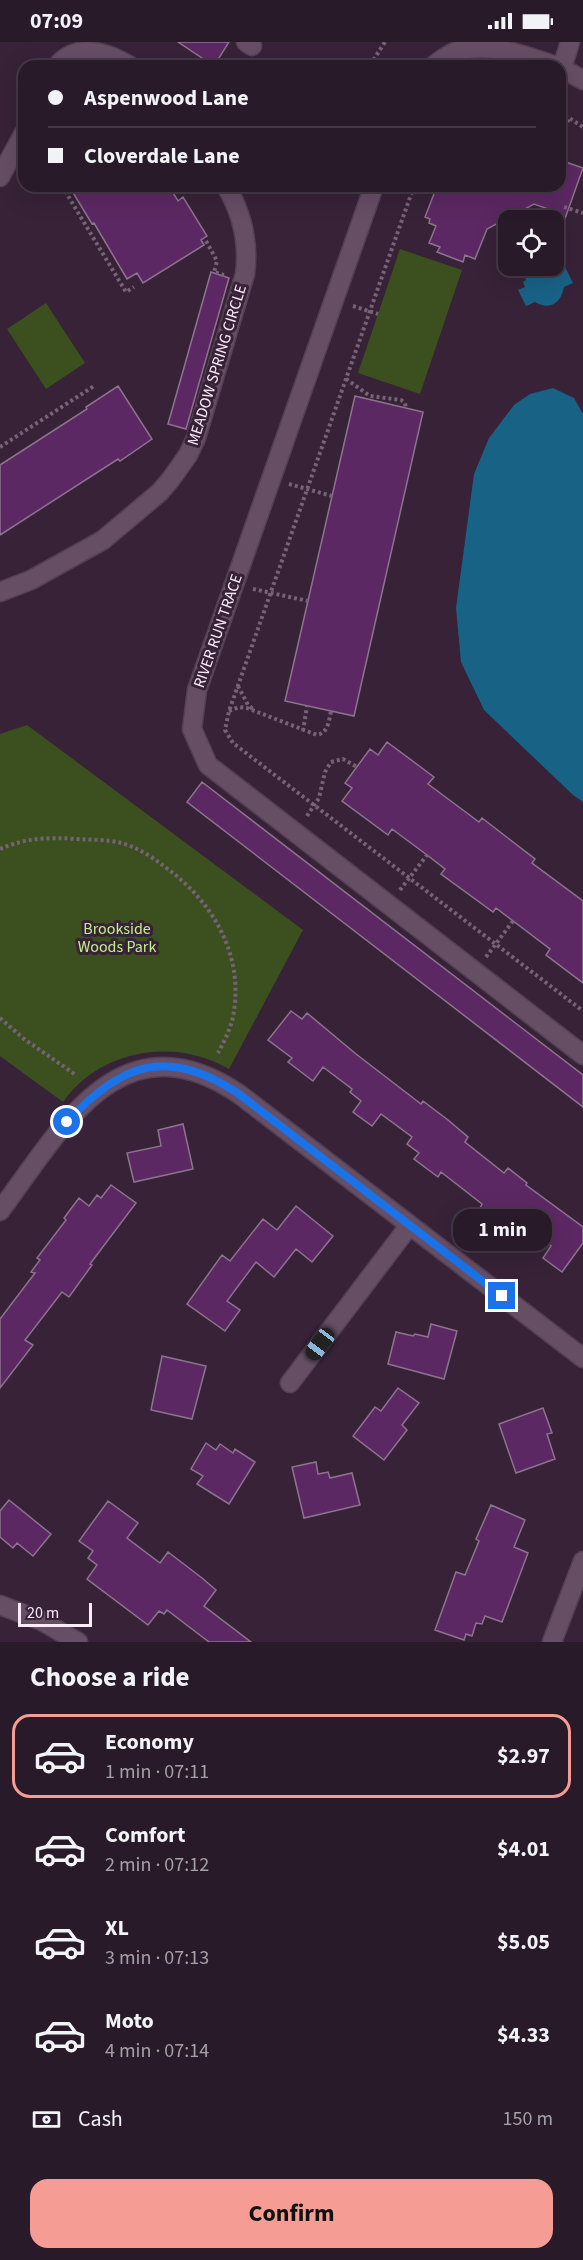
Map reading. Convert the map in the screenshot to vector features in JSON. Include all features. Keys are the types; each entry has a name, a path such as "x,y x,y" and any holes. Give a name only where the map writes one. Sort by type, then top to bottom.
{"street":[{"path":"562,60 570,42"},
{"path":"442,60 455,52 482,44 538,60"},
{"path":"64,60 72,54 94,51 120,60"},
{"path":"566,71 583,80"},
{"path":"0,177 18,144"},
{"name":"MEADOW SPRING CIRCLE","path":"0,592 22,585 103,540 160,492 188,455 196,438 246,266 239,211 229,192"},
{"name":"RIVER RUN TRACE","path":"372,192 197,690 192,729 208,765 583,1055"},
{"path":"0,1211 67,1122 94,1095 117,1078 142,1069 167,1066 189,1069 225,1084 583,1358"},
{"path":"290,1383 410,1226"},
{"path":"552,1642 583,1561"},
{"path":"0,1605 42,1621 78,1642"}],"path":[{"path":"376,60 374,59 386,42"},
{"path":"566,115 583,127"},
{"path":"566,126 569,117"},
{"path":"66,192 126,292 134,287"},
{"path":"412,192 225,726 229,739 583,1011"},
{"path":"564,207 583,213"},
{"path":"206,241 217,261 214,272 243,280"},
{"path":"346,379 372,398 401,400 405,403 406,408"},
{"path":"0,447 94,386"},
{"path":"271,478 332,496"},
{"path":"234,585 308,600"},
{"path":"238,686 248,705 256,711"},
{"path":"303,731 307,706"},
{"path":"229,711 239,707 256,711 315,735 327,729 331,711"},
{"path":"294,833 322,792 325,772 331,762 343,759 357,766"},
{"path":"0,849 19,841 47,837 118,842 154,859 186,884 214,916 225,939 234,969 236,992 233,1016 218,1053"},
{"path":"388,906 427,855"},
{"path":"475,972 513,921"},
{"path":"0,1018 24,1039 76,1075"}],"green space":[{"path":"400,249 462,270 420,394 358,373"},
{"path":"46,303 85,363 46,389 7,329"},
{"name":"Brookside Woods Park","path":"27,725 303,930 229,1069 208,1059 185,1053 163,1051 140,1054 118,1060 97,1070 79,1084 63,1102 0,1056 0,734"}],"water":[{"path":"565,267 573,283 564,287 563,293 554,304 545,306 535,302 526,306 518,290 525,287 523,282 526,280 525,277 564,276"},
{"path":"553,388 574,398 583,414 583,802 484,710 461,662 456,608 474,474 489,438 514,405 530,394"}],"building":[{"path":"178,42 229,42 218,60 205,60"},
{"path":"566,162 583,168 564,221 564,210 551,210 534,204 523,210 498,210 498,223 487,229 475,259 465,255 463,262 437,252 440,247 429,243 436,226 429,223 430,219 425,217 435,192 566,192"},
{"path":"73,192 173,192 178,201 183,197 207,236 201,240 204,245 143,283 137,273 127,279 94,223 92,224"},
{"path":"211,272 229,278 186,429 168,424"},
{"path":"118,386 152,439 0,535 0,465 87,409 86,407"},
{"path":"355,396 423,412 354,716 285,701"},
{"path":"387,742 434,777 428,784 479,822 482,818 535,859 532,863 583,901 583,983 546,955 550,949 496,908 493,912 441,874 445,869 427,855 392,829 388,835 342,801 352,788 345,783 370,749 378,755"},
{"path":"202,782 583,1075 583,1107 187,802"},
{"path":"291,1011 302,1019 307,1013 421,1104 423,1101 448,1120 468,1137 465,1142 504,1173 508,1168 527,1183 526,1185 583,1227 583,1243 562,1272 543,1258 551,1246 540,1238 542,1235 508,1211 499,1223 480,1208 482,1204 441,1172 438,1177 414,1159 419,1153 407,1144 412,1137 381,1114 372,1126 353,1112 361,1101 350,1092 352,1089 323,1067 313,1081 288,1062 292,1058 268,1040"},
{"path":"183,1124 193,1169 134,1182 127,1153 161,1146 158,1130"},
{"path":"111,1185 136,1203 90,1264 92,1265 69,1297 62,1292 25,1340 33,1345 0,1388 0,1319 35,1273 31,1272 40,1260 37,1258 66,1220 64,1218 79,1198 89,1206 97,1195 101,1198"},
{"path":"296,1206 333,1236 312,1262 296,1249 274,1277 256,1262 227,1301 240,1310 225,1331 187,1304 222,1255 230,1261 263,1219 277,1230"},
{"path":"431,1324 457,1331 444,1379 388,1364 396,1332 428,1337"},
{"path":"162,1356 206,1366 192,1419 151,1410"},
{"path":"398,1388 419,1403 402,1425 407,1430 384,1460 353,1436 375,1407 381,1411"},
{"path":"543,1408 552,1433 547,1434 555,1459 516,1473 499,1424"},
{"path":"206,1443 216,1450 220,1444 233,1453 235,1449 255,1462 229,1504 197,1484 203,1476 191,1469"},
{"path":"316,1462 318,1474 328,1472 330,1478 352,1473 360,1505 304,1518 292,1467"},
{"path":"9,1500 51,1534 33,1556 17,1543 13,1548 0,1537 0,1511"},
{"path":"108,1501 138,1523 127,1538 160,1563 168,1552 202,1578 216,1590 204,1606 251,1642 209,1642 167,1610 164,1614 159,1611 148,1625 87,1579 97,1565 88,1558 93,1551 79,1541"},
{"path":"491,1505 525,1520 514,1547 528,1553 502,1622 485,1616 482,1624 476,1623 472,1636 466,1634 464,1640 435,1630 456,1572 465,1575 479,1541 476,1539"}],"route":[{"path":"67,1122 105,1086 129,1072 158,1066 179,1067 200,1072 225,1084 239,1094 502,1296"}]}
